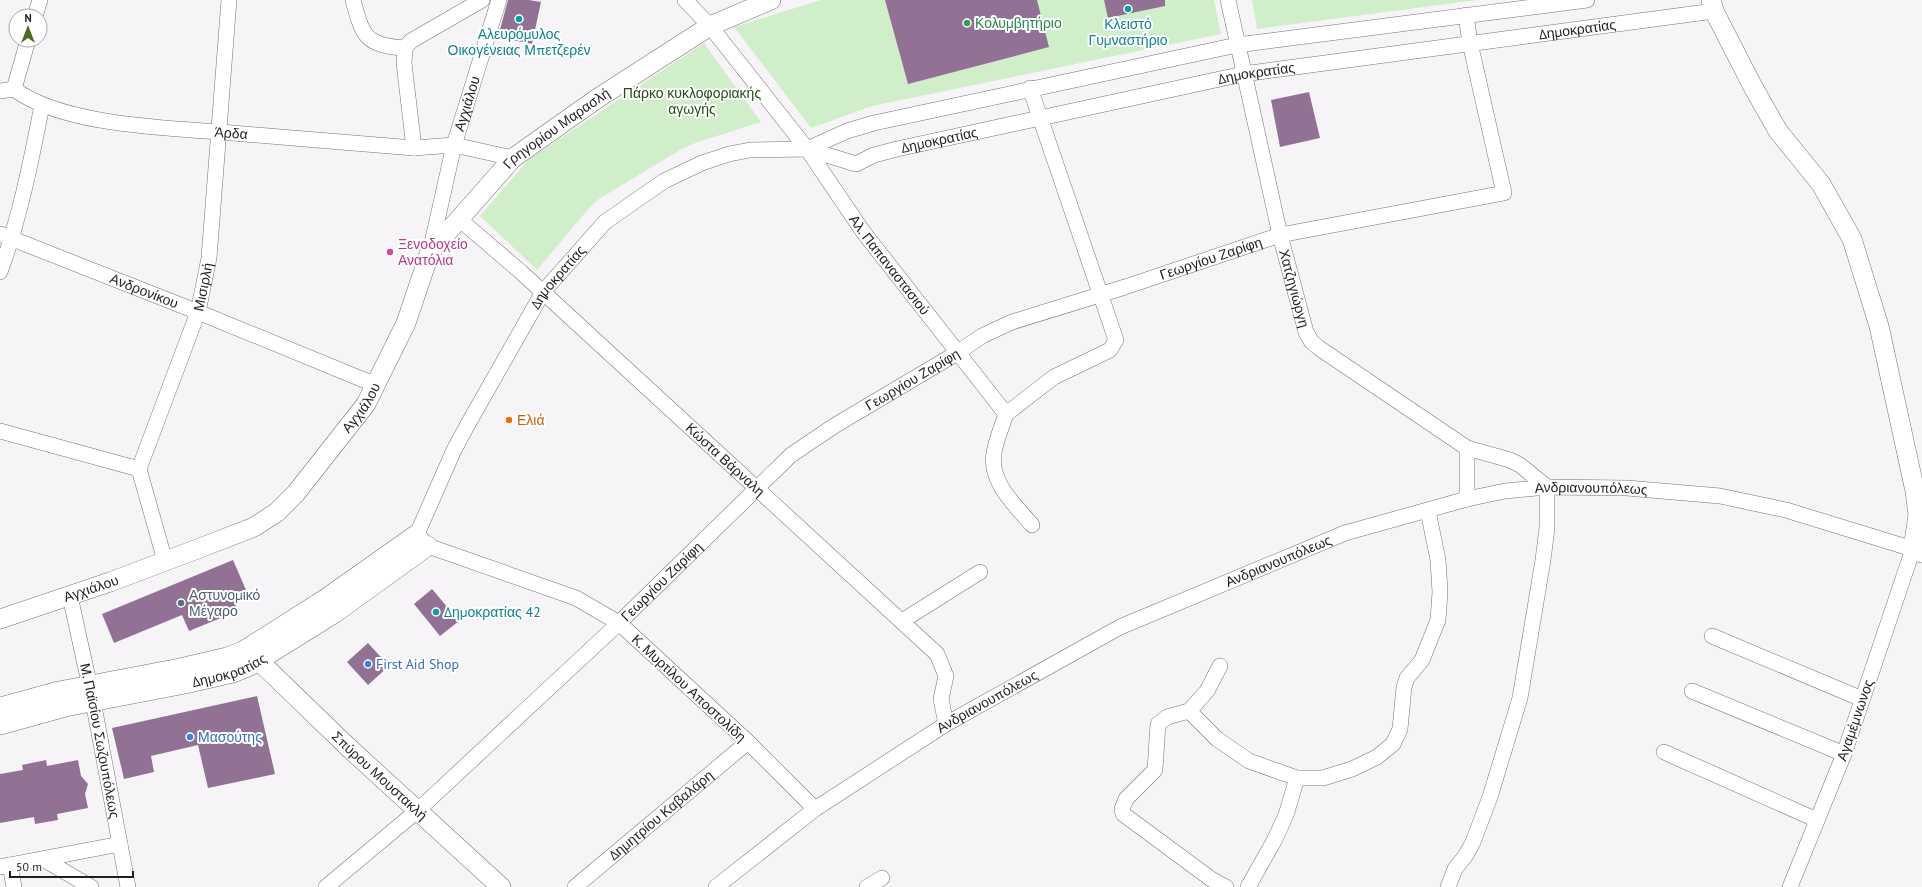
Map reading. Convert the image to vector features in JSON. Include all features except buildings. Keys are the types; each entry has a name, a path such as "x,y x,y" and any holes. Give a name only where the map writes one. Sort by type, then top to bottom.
{"street":[{"name":"Μισιρλή","path":"139,469 198,312 209,258 220,132 229,0"},
{"path":"353,0 363,33 374,43 405,48"},
{"path":"414,148 404,64 405,48 412,41 423,34 482,0"},
{"name":"Αγχιάλου","path":"0,619 70,596 254,527 277,512 296,493 366,404 406,323 430,252 454,145 499,0"},
{"name":"Αλ. Παπαναστασιού","path":"685,0 710,26 807,149 864,233 957,354 1006,414"},
{"name":"Γρηγορίου Μαρασλή","path":"430,252 513,158 598,98 710,26 770,0"},
{"name":"Χατζηγιώργη","path":"1228,0 1243,74 1280,235 1304,327 1312,341 1467,448 1510,460 1520,465 1547,487"},
{"name":"Δημοκρατίας","path":"807,149 847,131 874,123 1030,88 1237,45 1587,0"},
{"path":"1712,6 1752,85 1778,131 1821,184 1852,239 1879,326 1915,491 1918,515 1917,551"},
{"name":"Δημοκρατίας","path":"0,725 92,693 185,684 233,673 260,662 335,613 423,540 468,424 543,292 605,222 664,181 702,163 729,154 750,150 807,149 856,164 874,155 897,149 1243,74 1470,44 1712,6"},
{"path":"1466,16 1470,44"},
{"name":"Γεωργίου Ζαρίφη","path":"326,887 418,811 619,623 791,455 834,426 957,354 982,336 1012,322 1280,235 1504,193 1470,44"},
{"path":"7,90 25,48"},
{"path":"1030,88 1116,340 1110,350 1054,377 1006,414 994,453 995,469 1001,485 1010,499 1032,525"},
{"name":"Άρδα","path":"7,90 42,105 116,123 414,148 454,145 513,158"},
{"path":"0,272 6,237 26,190 42,105"},
{"name":"Κώστα Βάρναλη","path":"458,219 543,292 937,654 946,676 942,699 946,724"},
{"name":"Ανδρονίκου","path":"6,237 198,312 376,385"},
{"path":"0,431 139,469 165,561"},
{"path":"1466,499 1467,448"},
{"path":"1448,887 1454,869 1466,855 1473,842 1490,797 1520,698 1547,528 1547,487"},
{"name":"Ανδριανουπόλεως","path":"717,887 815,809 946,724 1120,627 1345,533 1428,511 1466,499 1505,491 1547,487 1626,488 1720,496 1786,510 1917,551"},
{"path":"1189,711 1217,739 1249,761 1297,778 1323,778 1352,769 1377,757 1393,744 1400,729 1404,687 1407,678 1422,660 1438,620 1440,592 1438,560 1428,511"},
{"path":"0,707 30,698 92,693 180,668 227,657 243,651 325,599 423,540"},
{"name":"Κ. Μυρτίλου Αποστολίδη","path":"423,540 576,598 619,623 748,742 815,809"},
{"name":"Αγαμέμνωνος","path":"1790,887 1844,754 1862,699 1917,551"},
{"path":"902,621 980,572"},
{"name":"Μ. Παϊσίου Σωζουπόλεως","path":"70,596 92,693 128,887"},
{"path":"1712,636 1862,699"},
{"name":"Σπύρου Μουστακλή","path":"260,662 501,887"},
{"path":"1220,666 1207,691 1189,711 1167,717 1160,721 1157,728 1154,773 1126,799 1122,809 1127,818 1210,879 1226,887"},
{"path":"1692,691 1844,754"},
{"name":"Δημητρίου Καβαλάρη","path":"574,887 748,742"},
{"path":"1664,752 1817,820"},
{"path":"1248,887 1274,841 1286,815 1297,778"},
{"path":"14,887 5,866 120,844"},
{"path":"42,859 91,887"},
{"path":"867,887 882,878"}],"green space":[{"path":"821,0 1214,0 1221,34 872,106 811,128 734,27"},
{"path":"1252,0 1477,0 1257,29"},
{"name":"Πάρκο κυκλοφοριακής αγωγής","path":"704,43 761,122 695,143 680,150 599,199 590,207 537,270 480,216 529,159"}],"place":[{"name":"Κλειστό Γυμναστήριο","path":"1128,9"},
{"name":"Αλευρόμυλος Οικογένειας Μπετζερέν","path":"519,19"},
{"name":"Κολυμβητήριο","path":"967,23"},
{"name":"Ξενοδοχείο Ανατόλια","path":"390,252"},
{"name":"Ελιά","path":"509,420"},
{"name":"Αστυνομικό Μέγαρο","path":"181,603"},
{"name":"Δημοκρατίας 42","path":"436,612"},
{"name":"First Aid Shop","path":"368,664"},
{"name":"Μασούτης","path":"190,737"}]}
